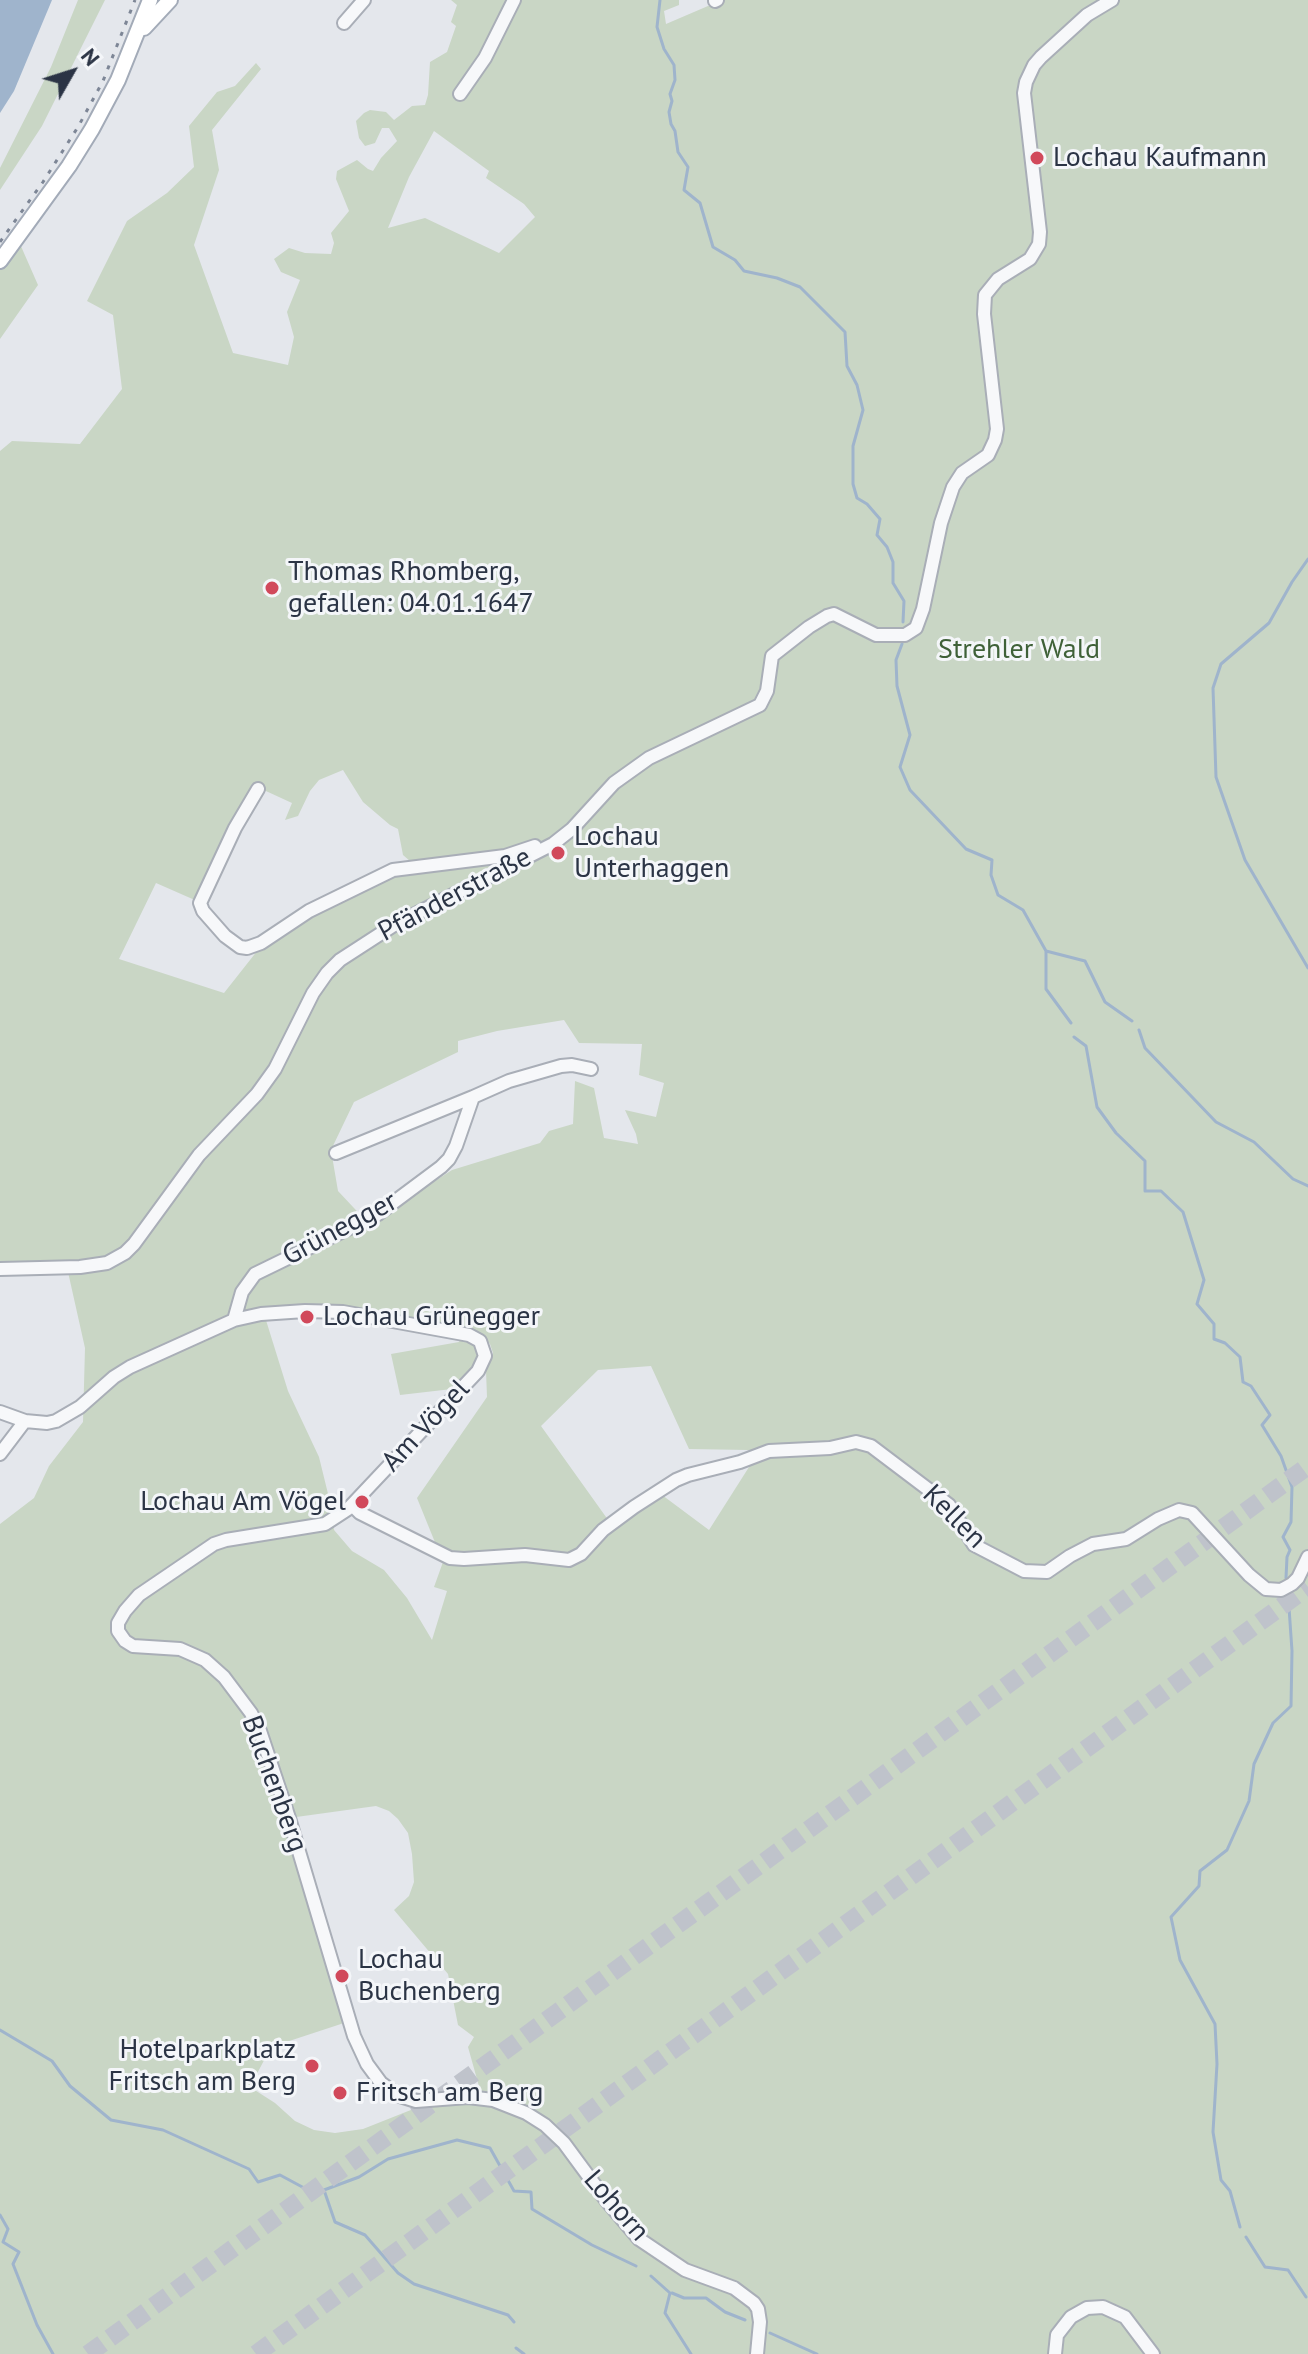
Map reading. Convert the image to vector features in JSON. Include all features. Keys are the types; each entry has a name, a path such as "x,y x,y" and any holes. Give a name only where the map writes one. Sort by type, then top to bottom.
{"main road":[{"path":"0,261 84,142 118,80 150,0"},
{"path":"140,29 170,0"}],"street":[{"path":"344,23 364,0"},
{"path":"460,94 485,58 514,0"},
{"name":"Pfänderstraße","path":"0,1269 80,1267 107,1263 125,1253 151,1223 199,1155 257,1094 275,1069 313,993 340,960 394,925 553,844 631,769 760,705 767,691 772,656 827,616 838,615 876,635 905,635 919,624 941,523 953,487 962,473 988,455 995,440 997,429 984,314 985,295 998,279 1030,259 1039,244 1024,93 1026,82 1041,57 1087,15 1112,0"},
{"path":"258,789 235,828 200,903 203,911 225,936 240,947 261,943 309,911 393,870 505,856 542,843 553,844"},
{"path":"336,1153 509,1081 561,1066 591,1069"},
{"name":"Grünegger","path":"234,1320 242,1292 255,1274 378,1214 441,1167 456,1146 473,1097"},
{"name":"Am Vögel","path":"234,1320 261,1314 343,1312 469,1335 480,1341 485,1356 478,1371 352,1505 325,1524 262,1535"},
{"path":"0,1412 25,1421 47,1423 65,1417 130,1367 234,1320"},
{"path":"0,1454 25,1421"},
{"name":"Kellen","path":"352,1505 360,1513 450,1558 525,1555 565,1560 578,1556 603,1530 634,1507 688,1475 769,1451 830,1448 856,1442 871,1446 949,1505 974,1545 1024,1571 1047,1572 1093,1544 1126,1539 1179,1510 1192,1513 1249,1575 1266,1589 1281,1590 1292,1584 1308,1557"},
{"name":"Buchenberg","path":"262,1535 220,1542 197,1554 139,1595 125,1611 118,1623 118,1631 133,1646 180,1649 205,1660 224,1677 251,1713 287,1811 354,2036 373,2073 388,2089 409,2100 482,2098"},
{"name":"Lohorn","path":"482,2098 526,2113 551,2130 639,2239 685,2270 734,2288 749,2297 760,2315 757,2354"},
{"path":"1055,2354 1057,2335 1064,2323 1087,2308 1103,2307 1130,2322 1153,2354"}],"green space":[{"path":"78,0 105,0 42,126 0,190 0,168 51,67"},
{"name":"Strehler Wald","path":"451,0 679,0 679,5 664,11 666,24 722,0 1308,0 1308,2354 0,2354 0,1524 34,1498 49,1466 83,1422 85,1348 68,1272 116,1266 131,1250 169,1206 199,1155 257,1094 275,1069 293,1030 289,1030 272,1066 255,1090 194,1155 131,1241 108,1258 65,1263 0,1264 0,451 12,441 80,444 122,389 113,315 87,301 127,221 167,193 194,167 189,126 217,92 235,86 256,63 261,69 212,130 219,170 194,245 233,353 288,365 294,337 287,312 300,280 281,272 274,259 289,248 305,253 331,254 334,243 331,233 349,211 336,179 337,171 357,160 373,171 397,141 389,128 382,128 375,143 365,146 359,138 356,121 370,110 386,112 394,120 412,106 425,105 430,62 447,52 456,26 451,22 457,5","holes":["434,131 489,171 486,178 524,204 535,217 499,253 425,218 388,228 409,177","343,770 363,802 398,829 403,855 418,868 393,870 309,911 265,941 224,993 119,959 156,883 197,901 255,786 292,803 285,820 298,816 319,780","564,1020 579,1043 642,1044 639,1075 664,1083 656,1117 625,1110 638,1144 604,1138 594,1088 575,1081 573,1124 549,1131 540,1143 452,1170 369,1224 338,1191 331,1150 354,1102 458,1052 458,1041","298,1307 349,1308 480,1333 490,1344 493,1353 486,1371 487,1397 417,1498 443,1562 434,1587 447,1591 432,1640 407,1598 384,1570 352,1551 334,1530 319,1457 288,1391 265,1317","651,1366 689,1449 748,1450 756,1456 709,1530 658,1492 611,1524 541,1426 598,1370","376,1806 398,1819 408,1833 414,1882 409,1896 394,1910 448,1974 458,2025 474,2037 468,2047 482,2097 436,2100 363,2129 335,2133 314,2130 295,2121 250,2087 271,2047 344,2023 289,1818"]},
{"path":"20,244 38,285 0,339 0,270"},
{"path":"461,1337 477,1346 480,1360 452,1389 400,1395 391,1354 459,1342"}],"water":[{"path":"0,0 52,0 14,91 0,113"}],"waterway":[{"path":"660,0 657,27 664,49 674,65 675,80 669,112 671,124 678,152 688,167 684,190 700,203 713,247 735,260 744,271 800,287 845,332 847,366 857,385 863,410 853,446 853,484 857,498 880,519 877,535 887,547 893,562 893,583 904,601 903,622"},
{"path":"1308,559 1269,623 1221,664 1213,688 1216,777 1245,860 1308,968"},
{"path":"902,644 896,660 897,686 910,735 900,767 910,790 966,849 992,860 991,875 998,895 1023,910 1046,951 1046,989 1071,1023"},
{"path":"1046,951 1085,961 1105,1002 1132,1021"},
{"path":"1139,1030 1145,1048 1216,1122 1254,1142 1293,1179 1308,1186"},
{"path":"1074,1037 1086,1046 1097,1107 1116,1133 1145,1161 1145,1191 1161,1191 1183,1212 1204,1280 1197,1304 1214,1324 1214,1339 1225,1343 1240,1357 1243,1382 1251,1386 1270,1415 1262,1425 1281,1456 1292,1487 1291,1522 1283,1537 1290,1550 1286,1578"},
{"path":"1240,2227 1230,2191 1221,2180 1213,2132 1217,2064 1215,2024 1180,1960 1171,1917 1199,1886 1200,1871 1227,1850 1249,1801 1254,1764 1273,1723 1291,1706 1292,1651 1288,1593"},
{"path":"0,2030 52,2061 70,2086 111,2120 163,2130 249,2169 258,2182 280,2175 306,2189 324,2190 359,2177 388,2159 457,2140 490,2148 514,2191 531,2192 532,2209 592,2245 636,2266"},
{"path":"324,2190 335,2222 365,2235 398,2273 414,2284 508,2315 514,2322"},
{"path":"0,2215 8,2229 3,2242 19,2252 13,2264 37,2325 53,2354"},
{"path":"1246,2237 1265,2267 1288,2270 1306,2297"},
{"path":"651,2276 670,2293 665,2313 691,2354"},
{"path":"672,2293 684,2298 706,2298 725,2312 745,2320"},
{"path":"770,2333 817,2354"},
{"path":"516,2348 524,2354"}],"tunnel":[{"path":"88,2354 1308,1466"},
{"path":"256,2354 1308,1587"}],"railway":[{"path":"0,242 78,127 103,81 135,0"}],"place":[{"name":"Lochau Kaufmann","path":"1037,158"},
{"name":"Thomas Rhomberg, gefallen: 04.01.1647","path":"272,588"},
{"name":"Lochau Unterhaggen","path":"558,853"},
{"name":"Lochau Grünegger","path":"307,1317"},
{"name":"Lochau Am Vögel","path":"362,1502"},
{"name":"Lochau Buchenberg","path":"342,1976"},
{"name":"Hotelparkplatz Fritsch am Berg","path":"312,2066"},
{"name":"Fritsch am Berg","path":"340,2093"}]}
